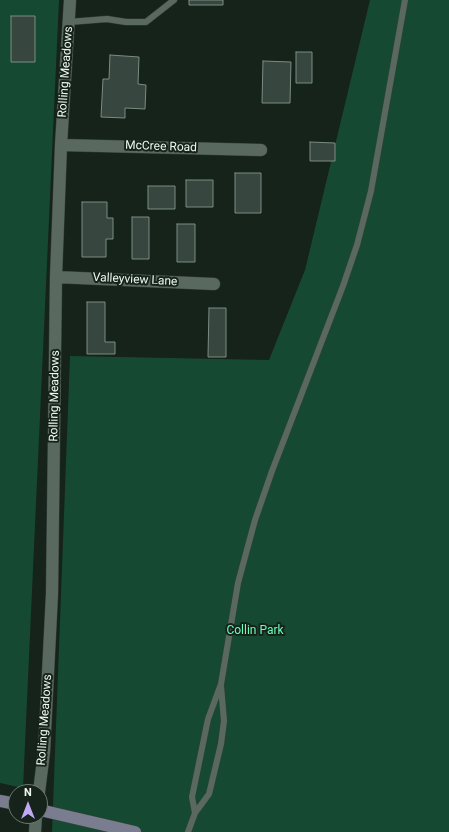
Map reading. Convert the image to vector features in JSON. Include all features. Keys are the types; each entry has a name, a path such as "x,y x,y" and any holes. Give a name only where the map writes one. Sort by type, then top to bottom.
{"street":[{"name":"Rolling Meadows","path":"40,784 44,752 52,594 56,277 61,145 70,0"},
{"name":"McCree Road","path":"61,145 261,150"},
{"name":"Valleyview Lane","path":"56,277 214,284"},
{"path":"48,812 136,832"}],"lane":[{"path":"69,22 107,19 126,22 146,22 174,0"},
{"path":"195,812 192,797 208,719 221,684 235,597 255,520 281,446 343,286 362,226 372,183 405,0"},
{"path":"188,832 195,812 209,794 221,744 224,721 221,684"}],"green space":[{"path":"0,0 59,0 23,784 8,785 0,783"},
{"name":"Collin Park","path":"370,0 449,0 449,832 52,832 70,356 269,360 305,270"}],"building":[{"path":"189,0 223,0 223,5 189,5"},
{"path":"11,16 35,16 35,62 11,62"},
{"path":"296,52 312,52 312,83 296,83"},
{"path":"110,55 139,57 138,84 146,85 145,109 125,108 125,118 101,117 103,79 109,79"},
{"path":"263,61 291,62 290,103 262,103"},
{"path":"310,142 335,143 335,161 310,161"},
{"path":"235,173 261,173 261,213 235,213"},
{"path":"186,180 213,180 213,207 186,207"},
{"path":"148,186 175,186 175,209 148,209"},
{"path":"82,202 107,202 107,218 113,218 113,239 106,239 106,257 82,257"},
{"path":"132,217 149,217 149,259 132,259"},
{"path":"177,224 195,224 195,262 177,262"},
{"path":"87,302 105,302 105,342 115,342 115,354 87,354"},
{"path":"209,308 226,308 226,357 208,357"}]}
